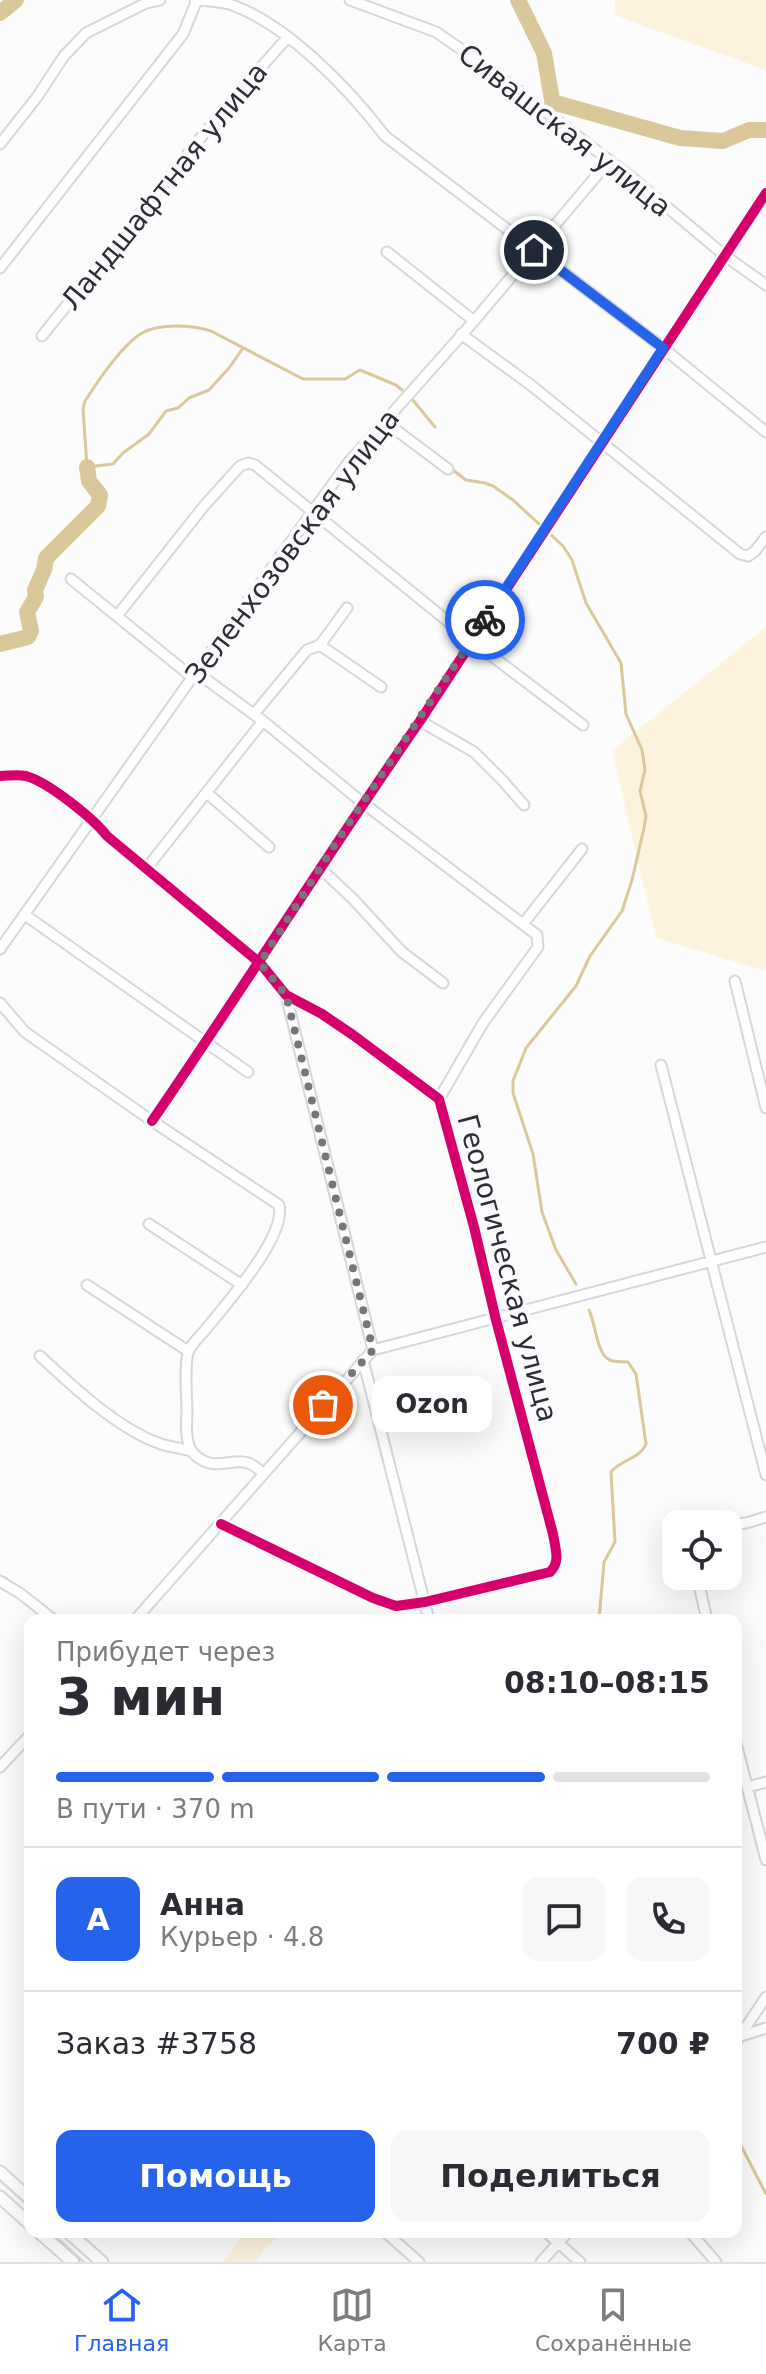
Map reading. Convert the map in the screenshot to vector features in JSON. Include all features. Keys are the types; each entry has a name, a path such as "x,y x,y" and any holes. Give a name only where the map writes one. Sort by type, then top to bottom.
{"main road":[{"path":"0,2172 24,2194"},
{"path":"0,2197 24,2219"},
{"path":"46,2238 73,2262"},
{"path":"72,2238 102,2262"}],"street":[{"path":"0,144 64,56 86,33 146,3 160,0"},
{"path":"0,268 183,34 196,0 230,4 259,18 303,48 385,136 663,348 766,432"},
{"name":"Сивашская улица","path":"350,0 436,32 635,180 724,255 766,285"},
{"name":"Ландшафтная улица","path":"42,336 227,105 288,37"},
{"name":"Зеленхозовская улица","path":"0,949 348,463 474,321 609,161"},
{"path":"152,1121 260,963 766,193"},
{"path":"387,252 474,321"},
{"path":"461,334 532,386 740,554 748,556 766,537"},
{"path":"384,421 448,469"},
{"path":"117,616 204,506 240,466 248,463 255,465 472,641 583,725"},
{"path":"71,579 194,674 254,714 363,803 537,935 538,947 483,1023 439,1099"},
{"path":"254,714 307,650 320,645 347,608"},
{"path":"320,645 381,687"},
{"path":"146,869 263,721"},
{"path":"420,721 474,752 524,805"},
{"name":"Геологическая улица","path":"0,776 25,776 36,780 93,819 107,836 260,963 286,995 343,1028 439,1099 553,1534 557,1561 550,1572 425,1602"},
{"path":"207,793 269,847"},
{"path":"523,924 582,849"},
{"path":"320,868 402,952 443,983"},
{"path":"25,915 248,1072"},
{"path":"735,981 766,1108"},
{"path":"286,995 373,1350"},
{"path":"0,1003 25,1032 279,1205 279,1223 264,1253 188,1351 186,1430 191,1451 208,1462 221,1465 248,1463 263,1473"},
{"path":"661,1065 766,1475"},
{"path":"149,1224 242,1285"},
{"path":"140,1614 373,1350 766,1247"},
{"path":"87,1285 188,1351"},
{"path":"40,1356 81,1394 135,1431 161,1444 191,1451"},
{"path":"363,1360 428,1614"},
{"path":"742,1523 766,1517"},
{"path":"221,1524 385,1604 396,1606 425,1602"},
{"path":"0,1581 46,1614"},
{"path":"700,1590 706,1614"},
{"path":"0,1767 24,1741"},
{"path":"742,1765 766,1860"},
{"path":"748,1787 766,1782"},
{"path":"742,2033 766,1997"},
{"path":"742,2037 766,2028"},
{"path":"53,2244 59,2238"},
{"path":"392,2238 419,2262"},
{"path":"553,2238 580,2262"},
{"path":"541,2262 563,2238"},
{"path":"695,2238 716,2262"}],"shaded area":[{"path":"614,0 766,0 766,70 616,16"},
{"path":"766,627 766,971 656,938 612,751"},
{"path":"277,2238 256,2262 222,2262 240,2240"}],"waterway":[{"path":"0,13 16,0"},
{"path":"518,0 544,53 552,100"},
{"path":"556,103 680,138 723,141 749,130 766,130"},
{"path":"243,348 209,390 189,398 178,408 166,411 149,434 113,464 87,467 85,401 126,346 149,330 167,326 195,327 211,331 303,379 345,379 360,370 402,390"},
{"path":"412,399 435,427"},
{"path":"0,644 28,637 31,631 27,612 36,597 35,590 46,558 98,506 100,495 89,481 87,467"},
{"path":"453,470 466,480 493,486 563,546 572,560 586,603 621,663 626,714 642,750 645,770 640,791 646,816 622,911 590,956 576,986 526,1048 513,1081 513,1093 533,1154 542,1212 556,1250 576,1284"},
{"path":"589,1310 604,1356 612,1361 628,1362 636,1374 646,1444 639,1453 611,1472 615,1542 604,1562 600,1614"},
{"path":"742,2148 766,2194"}],"tram line":[{"path":"0,2180 24,2202"},
{"path":"58,2238 84,2262"}],"cycle path":[{"path":"152,1121 420,721 766,193"},
{"path":"0,776 26,776 46,785 70,802 260,963 286,995 353,1035 439,1099 553,1534 556,1559 550,1572 396,1606 373,1598 221,1524"}],"way so far":[{"path":"323,1405 373,1350 286,995 260,963 485,620"}],"place":[{"name":"Ozon","path":"323,1405"}],"route":[{"path":"485,620 663,348 534,250"}]}
